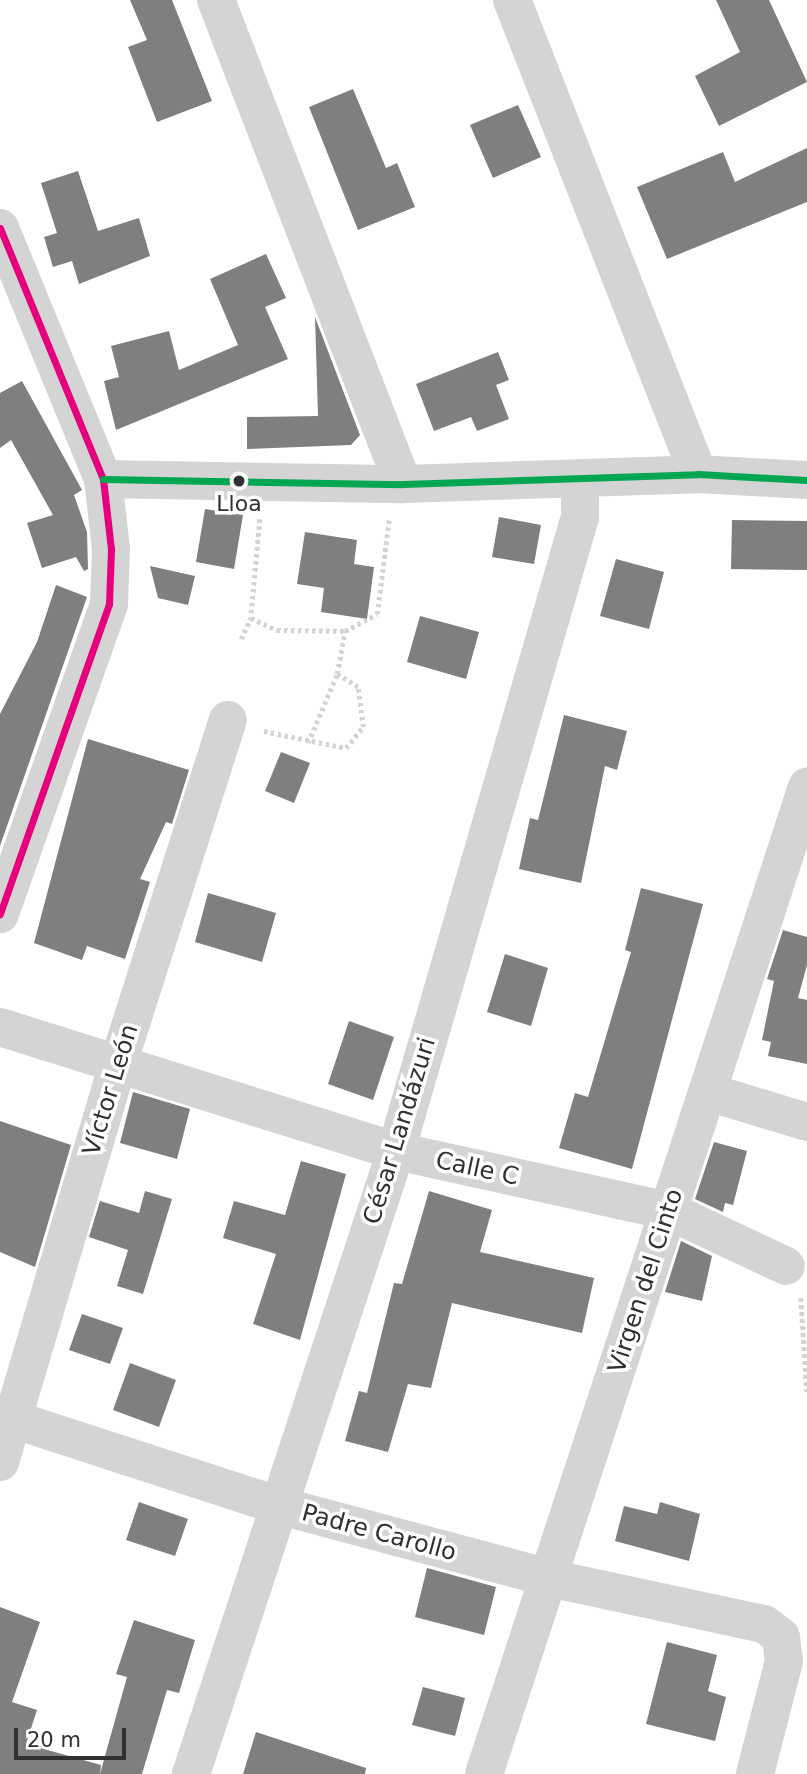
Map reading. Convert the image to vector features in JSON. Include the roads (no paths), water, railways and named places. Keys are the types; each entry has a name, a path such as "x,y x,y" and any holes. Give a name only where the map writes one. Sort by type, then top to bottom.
{"street":[{"path":"216,0 398,484"},
{"path":"512,0 698,474"},
{"path":"0,228 103,479 111,549 110,604 0,914"},
{"path":"103,479 398,484 698,474 807,480"},
{"name":"César Landázuri","path":"191,1774 277,1505 396,1151 580,517 580,480"},
{"name":"Víctor León","path":"0,1462 7,1418 228,720"},
{"name":"Virgen del Cinto","path":"484,1774 807,787"},
{"name":"Calle C","path":"0,1027 119,1061 396,1151 669,1211 786,1266"},
{"path":"708,1092 807,1122"},
{"name":"Padre Carollo","path":"7,1418 277,1505 549,1578 764,1624 781,1637 784,1661 755,1774"}],"place":[{"name":"Lloa","path":"239,481"}]}
